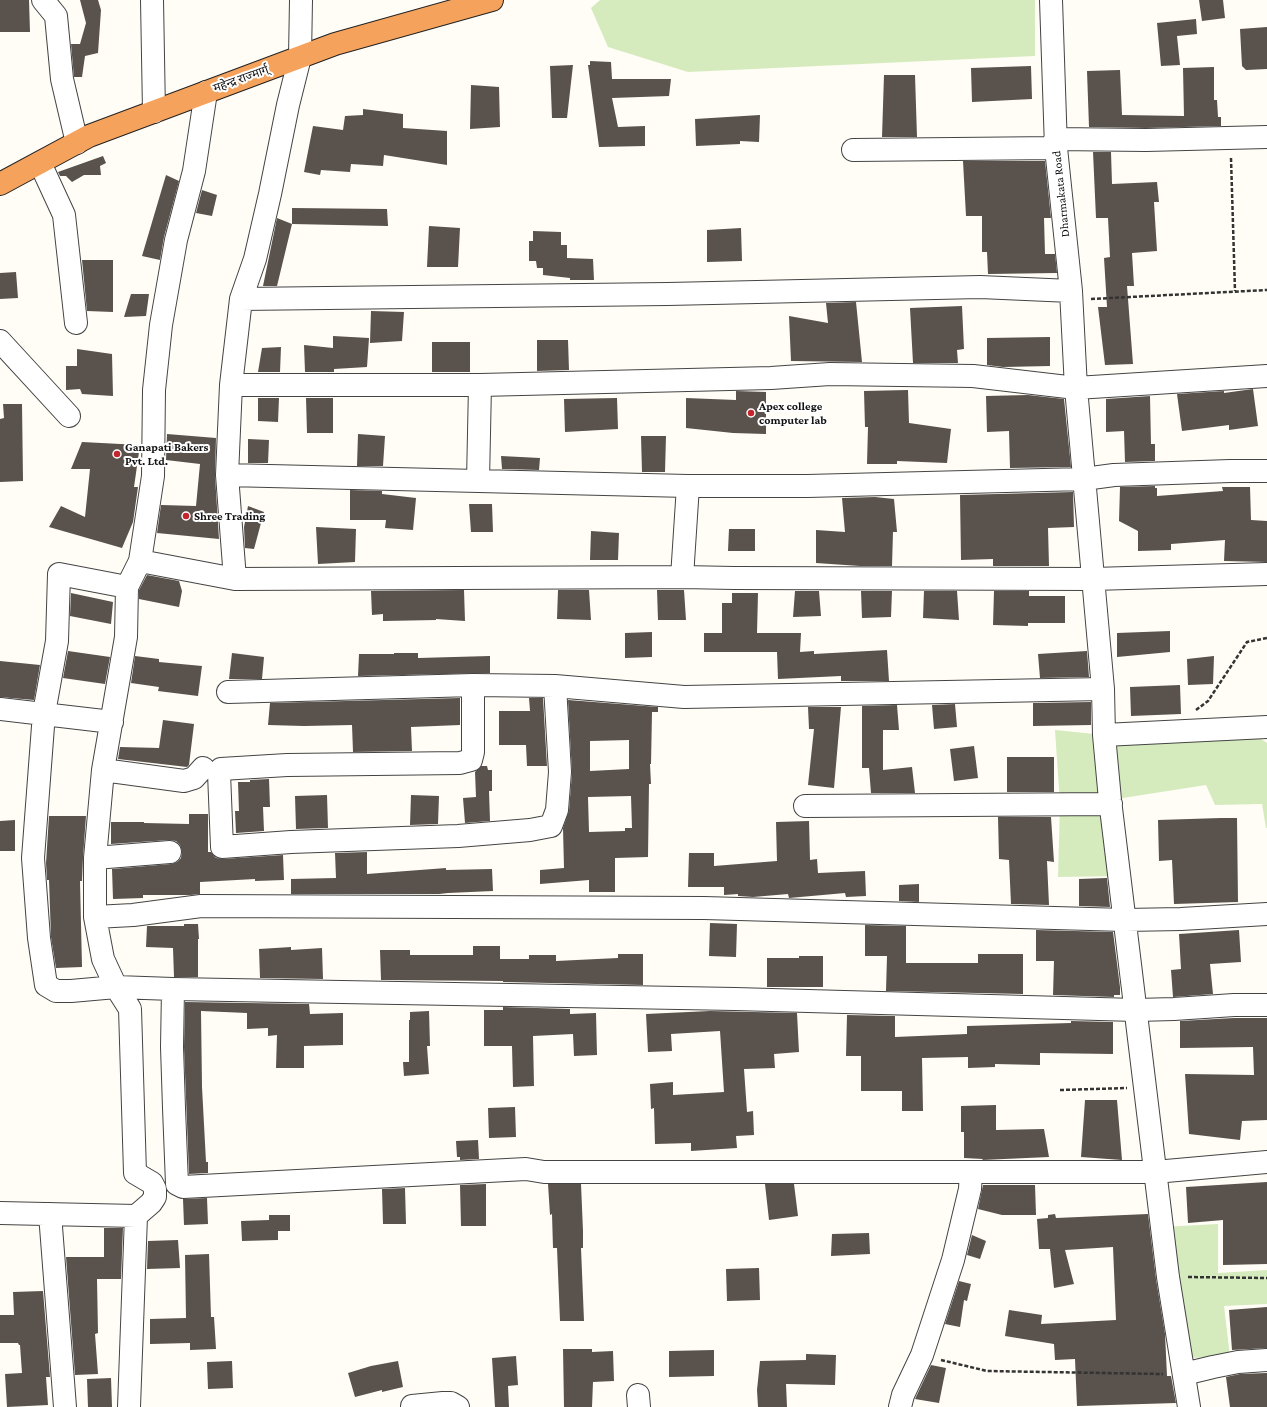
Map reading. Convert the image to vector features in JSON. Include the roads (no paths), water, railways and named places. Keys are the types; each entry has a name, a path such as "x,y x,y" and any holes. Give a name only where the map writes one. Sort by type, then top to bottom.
{"highway":[{"name":"महेन्द्र राज्मार्ग्","path":"0,184 89,136 206,92 335,44 492,0"}],"street":[{"path":"43,0 56,16 62,79 77,143"},
{"path":"152,0 154,112"},
{"path":"235,579 227,475 231,385 241,299 255,259 288,105 300,57 301,0"},
{"name":"Dharmakata Road","path":"1051,0 1056,143 1071,296 1076,388 1103,689 1104,736 1168,1277 1189,1407"},
{"path":"0,1213 136,1216 151,1204 155,1197 155,1189 152,1183 136,1173 130,1009 116,987 103,959 95,917 95,858 103,770 126,637 127,587 140,561 153,476 154,390 161,325 176,240 194,171 206,92"},
{"path":"853,150 1267,137"},
{"path":"40,163 64,215 76,323"},
{"path":"241,299 980,287 1071,296"},
{"path":"0,340 69,416"},
{"path":"231,385 480,385 771,378 830,374 973,376 1076,388 1267,376"},
{"path":"478,481 480,385"},
{"path":"227,475 688,486 807,486 1084,479 1114,475 1230,471 1267,472"},
{"path":"682,577 688,486"},
{"path":"140,561 235,579 682,577 1093,579 1267,574"},
{"path":"127,587 59,574 57,641 44,713 33,858 36,880 39,938 46,986 56,991 71,992 116,987 735,999 1136,1010 1234,1005 1267,1005"},
{"path":"472,685 473,752 471,760 460,763 287,765 221,769 222,847 299,841 458,836 530,830 551,826 557,810 560,772 555,686"},
{"path":"228,692 472,685 555,686 684,697 1103,689"},
{"path":"0,709 112,722"},
{"path":"1104,736 1267,727"},
{"path":"103,770 184,781 194,778 203,768"},
{"path":"804,806 1111,804"},
{"path":"95,858 170,852"},
{"path":"95,917 133,915 201,906 704,908 1125,920 1181,919 1267,914"},
{"path":"173,989 172,1047 175,1131 178,1184 183,1186 526,1169 544,1172 1155,1172 1267,1162"},
{"path":"900,1407 903,1395 922,1355 953,1260 970,1189 971,1172"},
{"path":"50,1214 65,1407"},
{"path":"129,1407 136,1216"},
{"path":"1184,1374 1219,1366 1267,1360"},
{"path":"412,1406 451,1403 458,1407"}],"place":[{"name":"Apex college computer lab","path":"751,413"},
{"name":"Ganapati Bakers Pvt. Ltd.","path":"117,454"},
{"name":"Shree Trading","path":"186,516"}]}
